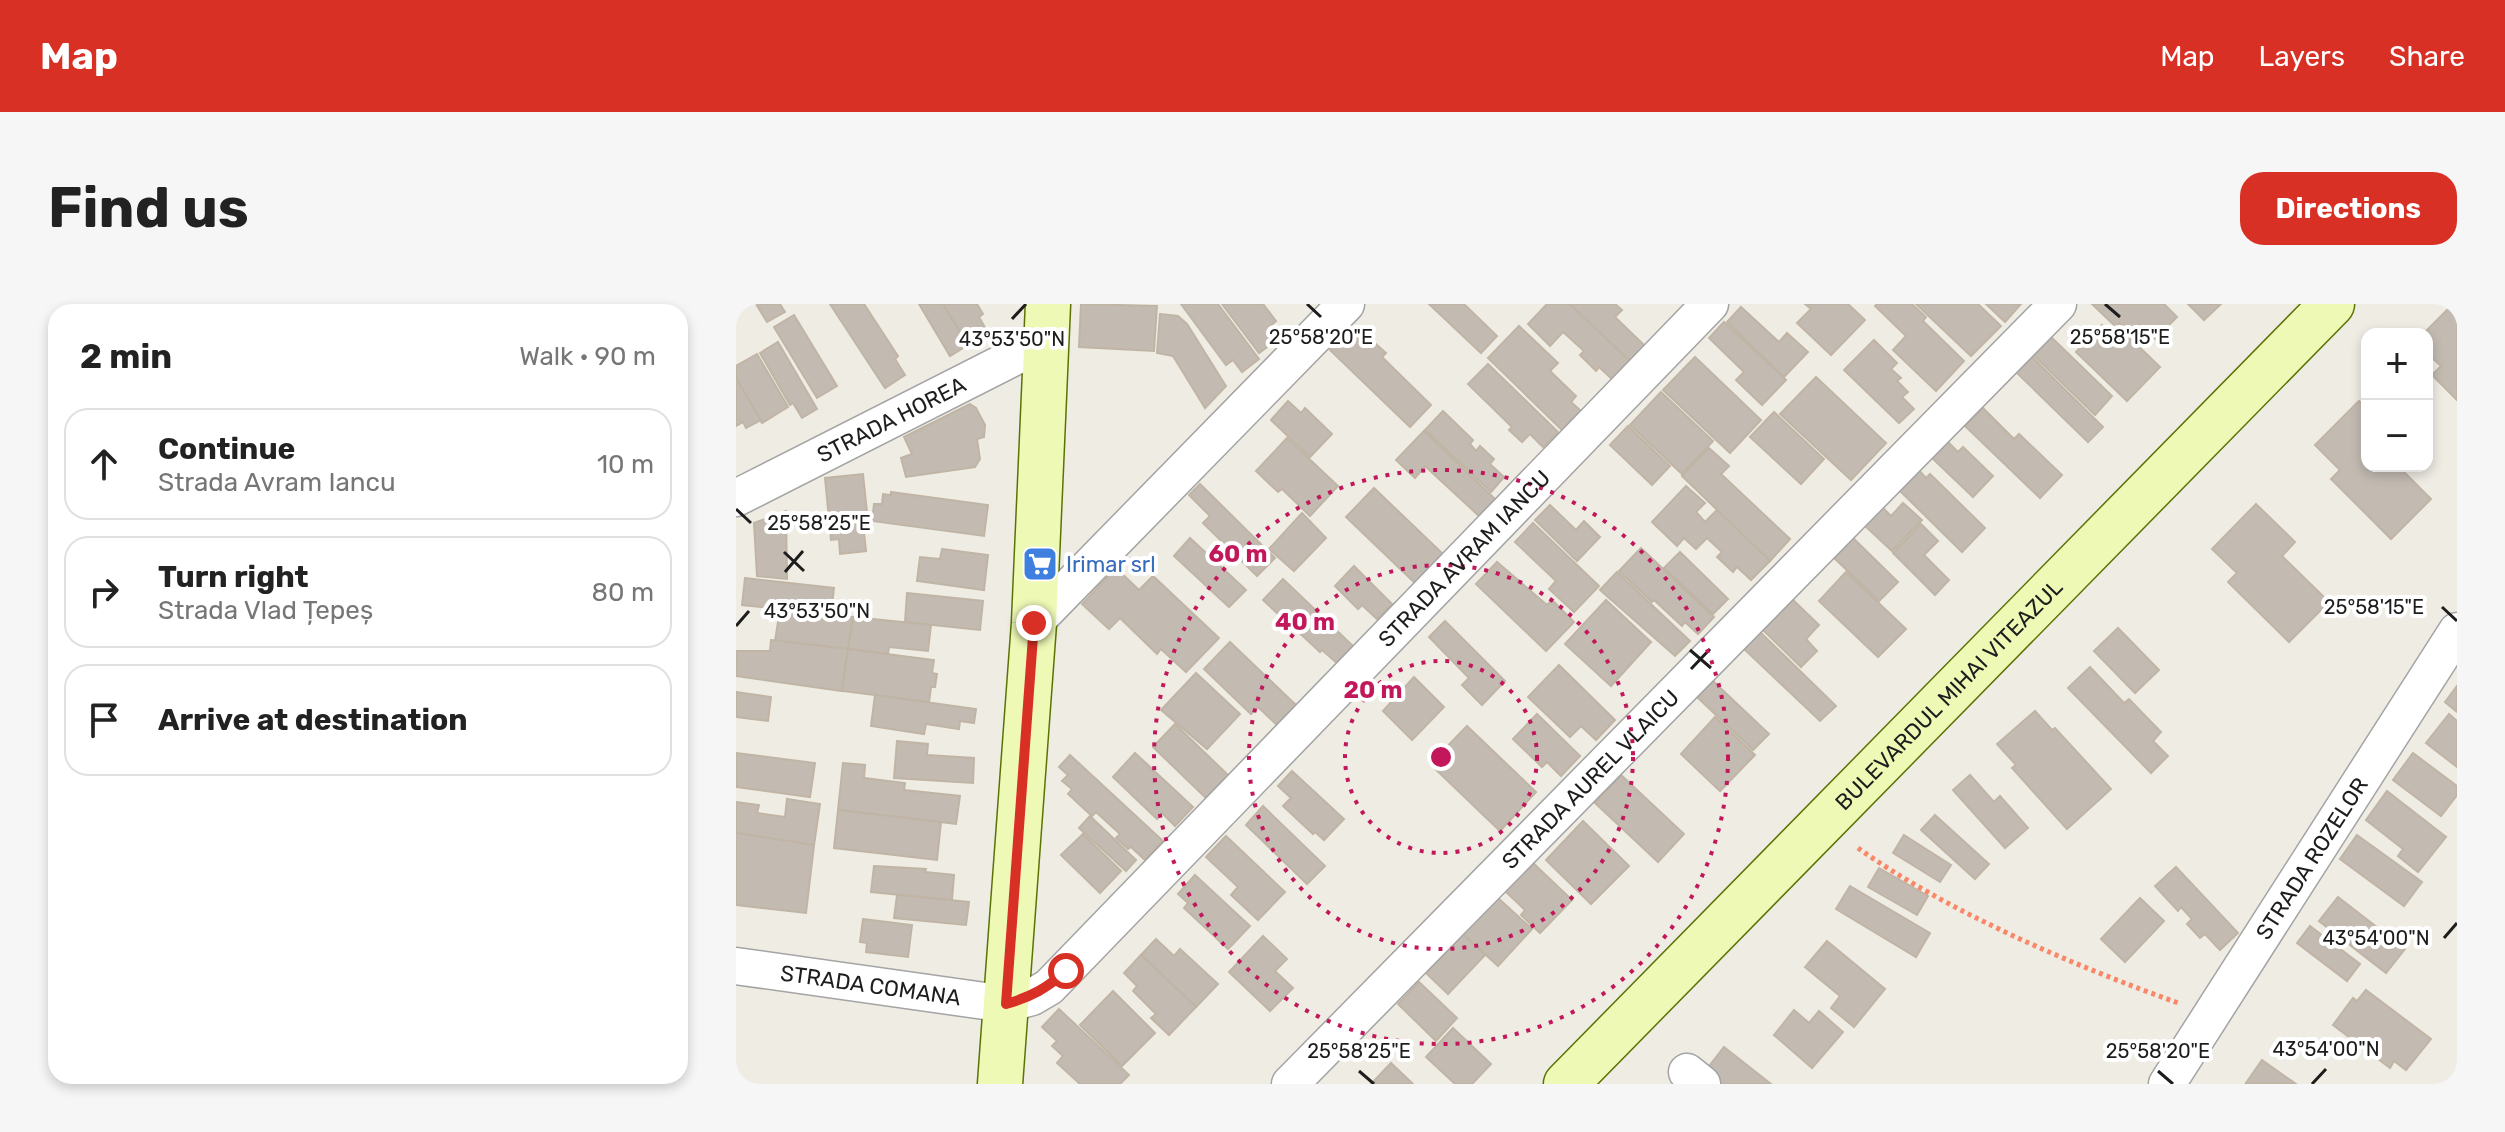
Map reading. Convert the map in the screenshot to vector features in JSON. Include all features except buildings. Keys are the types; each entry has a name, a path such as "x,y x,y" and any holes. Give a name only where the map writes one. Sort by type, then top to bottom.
{"main road":[{"name":"BULEVARDUL MIHAI VITEAZUL","path":"1566,1084 2332,304"},
{"path":"1000,1084 1034,623 1047,322"}],"street":[{"path":"1034,623 1346,304"},
{"name":"STRADA AVRAM IANCU","path":"1006,1004 1032,997 1066,971 1710,304"},
{"name":"STRADA AUREL VLAICU","path":"1290,1084 2058,304"},
{"name":"STRADA HOREA","path":"736,498 1047,322"},
{"name":"STRADA ROZELOR","path":"2167,1084 2457,631"},
{"name":"STRADA COMANA","path":"736,966 1006,1004"}],"path":[{"path":"1858,848 1877,862 1970,914 2143,990 2210,1014"}],"place":[{"name":"Irimar srl","path":"1040,564"}],"route":[{"path":"1034,623 1006,1004 1032,997 1066,971"}]}
